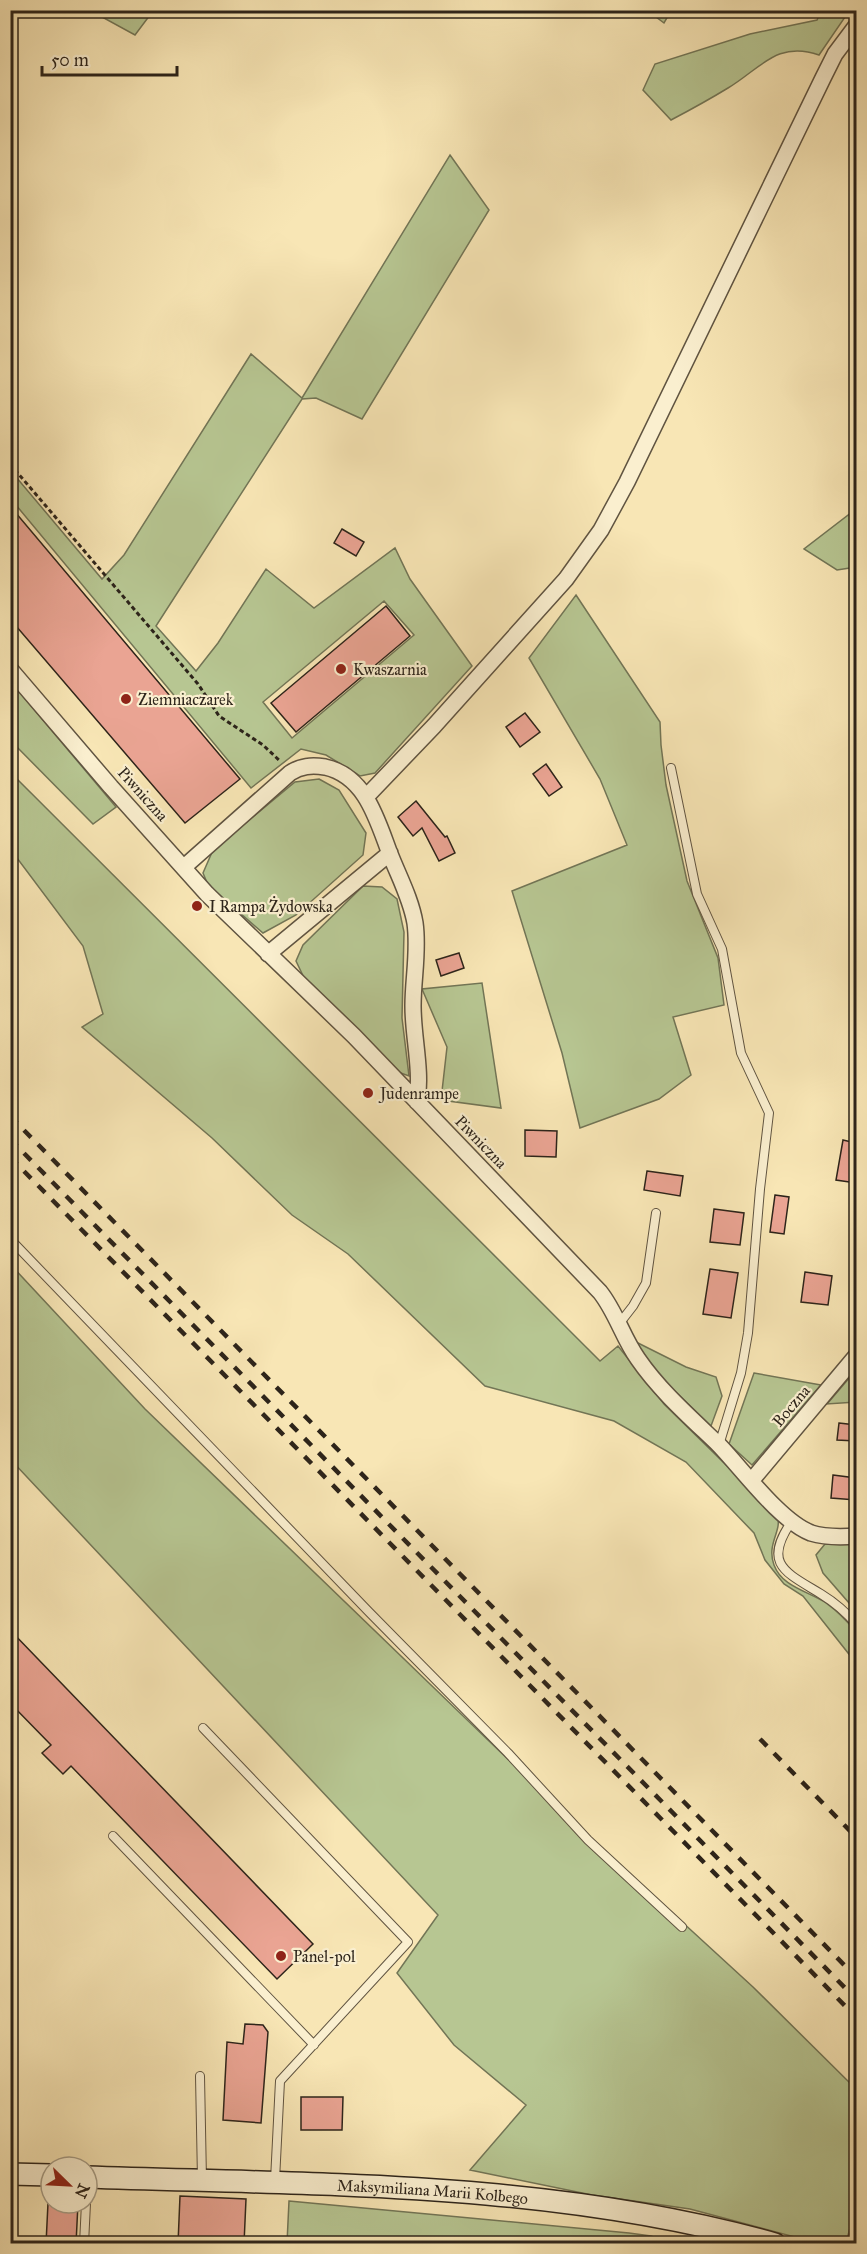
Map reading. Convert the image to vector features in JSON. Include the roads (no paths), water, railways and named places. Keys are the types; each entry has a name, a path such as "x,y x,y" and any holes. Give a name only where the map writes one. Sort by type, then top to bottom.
{"street":[{"path":"366,797 434,726 566,579 601,530 627,482 827,70 847,36 856,26"},
{"name":"Piwniczna","path":"10,669 111,787 184,867 268,954 354,1036 600,1292 609,1303 638,1360 772,1504 792,1521 812,1533 856,1536"},
{"path":"184,867 290,773 308,765 335,770 352,781 366,797 411,905 417,940 413,1006 420,1071 417,1102"},
{"path":"268,954 390,853"},
{"name":"Boczna","path":"752,1480 856,1356"},
{"path":"10,2174 39,2175"},
{"name":"Maksymiliana Marii Kolbego","path":"99,2177 431,2189 606,2208 749,2236 776,2244"}],"lane":[{"path":"670,768 697,894 722,949 741,1053 769,1113 748,1333 741,1373 719,1446"},
{"path":"619,1325 646,1283 656,1213"},
{"path":"10,1239 508,1753 588,1840 682,1927"},
{"path":"792,1521 779,1543 778,1555 783,1568 792,1578 834,1603 856,1624"},
{"path":"203,1728 408,1942 280,2081 275,2183"},
{"path":"113,1836 314,2045"},
{"path":"200,2076 202,2181"},
{"path":"84,2244 85,2215"}],"railway":[{"path":"10,1116 856,1977"},
{"path":"10,1139 856,1999"},
{"path":"10,1157 856,2017"},
{"path":"760,1739 856,1837"}],"place":[{"name":"Kwaszarnia","path":"341,669"},
{"name":"Ziemniaczarek","path":"126,699"},
{"name":"I Rampa Żydowska","path":"197,906"},
{"name":"Judenrampe","path":"368,1093"},
{"name":"Panel-pol","path":"281,1956"}]}
